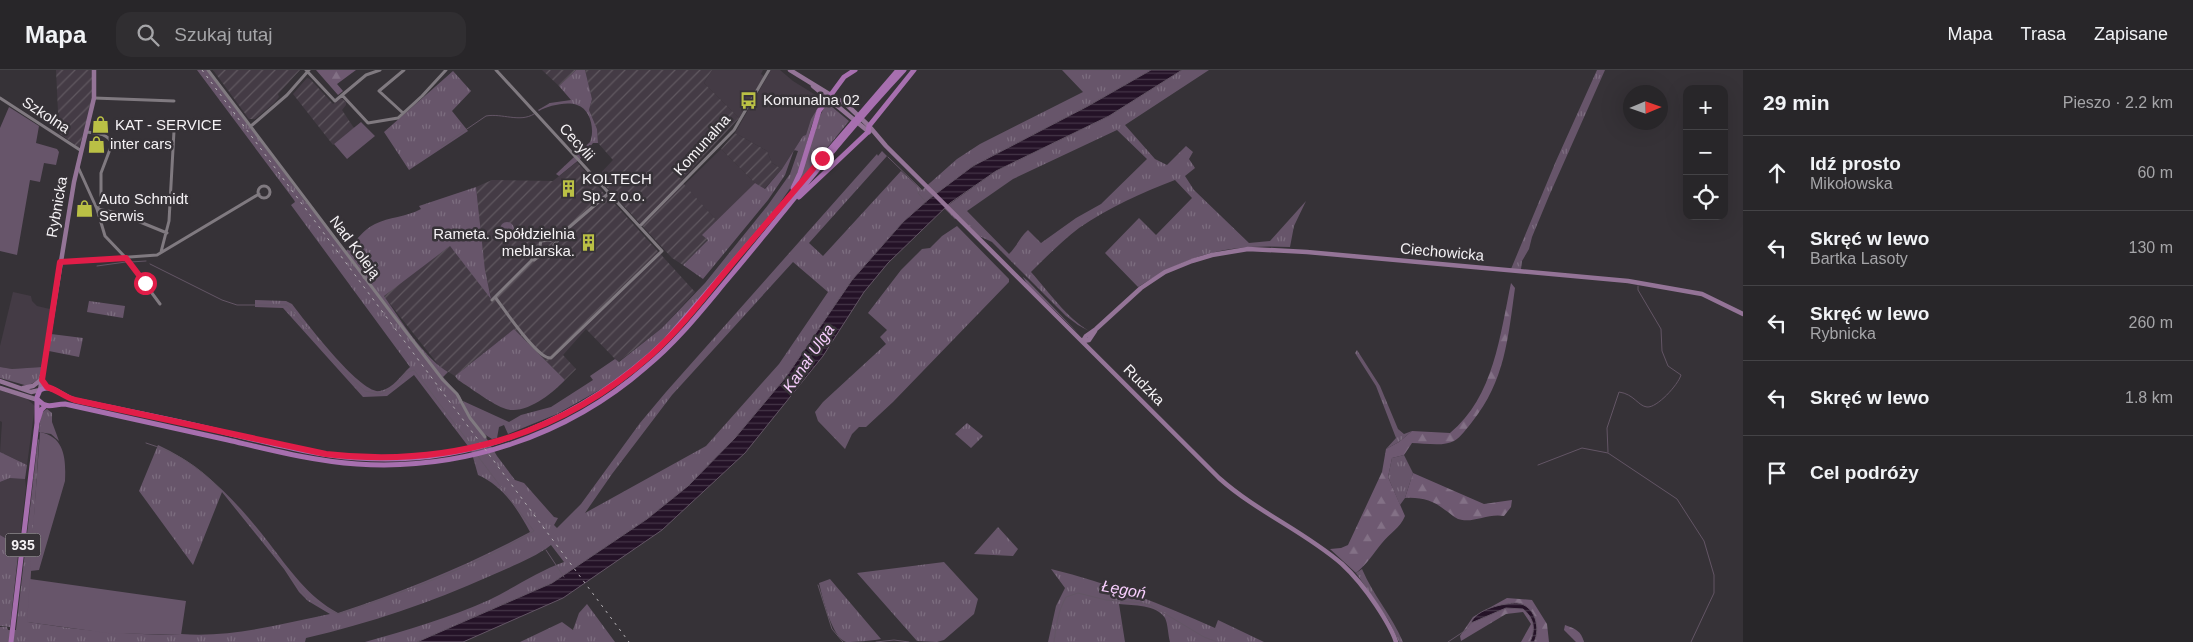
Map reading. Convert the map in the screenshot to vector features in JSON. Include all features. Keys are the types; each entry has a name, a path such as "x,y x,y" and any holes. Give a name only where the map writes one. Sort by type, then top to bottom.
{"main road":[{"name":"Rybnicka","path":"40,390 80,150 94,98 94,70"},
{"name":"Rudzka","path":"790,70 829,96 869,129 1225,484 1256,507 1326,552 1350,572 1379,609 1396,642"},
{"path":"782,203 800,173 816,116 844,77 855,70"},
{"path":"0,388 38,400 45,406 53,407 65,404 326,461 396,465 459,458 512,444 583,413 614,393 646,368 685,330 788,208 898,70"},
{"path":"866,109 904,70"},
{"path":"788,208 869,129 914,70"},
{"path":"23,388 32,387 42,380 47,387 75,400 326,454 357,458 395,459 454,452 509,438 548,423 580,407 640,364 680,325 782,203 853,125"},
{"name":"Ciechowicka","path":"1090,335 1141,288 1165,272 1192,260 1232,250 1263,248 1628,281 1702,294 1743,314"},
{"path":"1074,332 1090,335"},
{"path":"1083,341 1088,340 1090,335"},
{"path":"1090,335 1094,352"},
{"path":"0,381 32,392 47,387"},
{"name":"935","path":"11,642 40,390"},
{"path":"59,405 62,399 60,394"},
{"name":"935","path":"37,423 41,410 45,406"}],"street":[{"name":"Nad Koleją","path":"208,70 390,311 457,394 470,418 485,437"},
{"path":"251,126 287,94 307,70 335,101 366,75 380,70"},
{"path":"403,113 379,91 404,70"},
{"path":"342,95 368,123 398,118 446,70"},
{"name":"Cecylii","path":"496,70 662,251 550,359 545,357 523,334 494,298 531,262"},
{"name":"Komunalna","path":"640,226 734,130 769,70"},
{"name":"Szkolna","path":"0,98 80,150"},
{"path":"94,98 174,101"},
{"path":"161,252 167,233 174,131"},
{"path":"86,132 104,135 110,139 112,144 101,173 101,201 98,209"},
{"path":"78,167 98,209 106,236 126,258 160,304"},
{"path":"544,254 540,250 539,245 541,241 551,240 566,230 609,193"},
{"path":"60,262 151,256 161,252 258,194"},
{"path":"98,209 118,213 167,233"},
{"path":"531,262 544,254 551,253 554,244 566,230"},
{"path":"551,240 554,244"},
{"path":"531,262 540,250"}],"shaded area":[{"path":"56,70 93,70 93,98 79,148 59,133"},
{"path":"213,70 300,70 278,94 279,97 274,103 255,119 249,119"},
{"path":"542,70 576,70 559,86"},
{"name":"KOLTECH Sp. z o.o.","path":"585,70 712,70 704,83 739,118 681,181 717,221 703,235 708,239 683,265 672,258 597,177 613,160 598,143 597,129 589,110 592,99"},
{"path":"712,70 763,70 761,74 764,76 739,118 704,83"},
{"path":"771,70 780,70 793,81 819,97 821,103 811,119 806,135 803,136 782,169 772,163 767,151 735,133"},
{"path":"307,78 333,104 341,98 346,102 342,110 354,128 333,145 293,94"},
{"path":"735,133 767,151 772,163 782,169 764,189 755,183 721,149"},
{"path":"721,149 755,183 717,221 684,185"},
{"path":"577,162 695,292 662,328 618,362 586,329 563,355 576,369 565,380 514,329 455,376 440,367 383,295 450,246 491,297 485,271 476,187 492,180 553,181"},
{"path":"13,292 31,296 32,301 37,306 50,309 42,367 12,369 0,367 0,346"},
{"path":"0,390 27,399 35,406 27,465 0,452 2,422 0,421"},
{"path":"10,478 25,478 26,487 19,546 0,535 0,482"}],"green space":[{"path":"197,70 207,70 305,201 346,251 363,232 375,224 415,212 421,209 419,206 476,187 485,270 491,299 450,246 384,296 421,348 448,372 443,377 460,396 464,405 463,401 509,422 521,415 551,407 593,380 590,376 615,359 619,362 662,328 705,283 768,205 790,174 798,151 794,150 803,136 806,135 811,119 819,106 811,127 798,177 777,207 667,337 617,380 557,414 508,434 504,425 499,427 497,438 492,439 484,434 497,456 515,480 524,483 554,517 558,518 554,525 557,528 581,504 640,423 666,392 877,154 878,156 882,151 887,156 809,243 823,256 901,171 922,190 957,159 980,144 1083,92 1062,70 1151,70 1088,106 973,166 929,199 903,222 852,280 786,377 735,438 688,486 647,519 552,583 417,642 365,642 428,623 489,600 564,562 551,545 522,562 445,595 377,619 306,638 305,642 0,642 0,627 16,630 38,439 28,622 123,633 200,635 256,629 330,614 308,601 299,592 284,569 222,492 193,565 139,491 158,445 190,464 219,487 257,528 308,591 338,613 436,577 530,532 520,515 502,492 495,485 478,475 471,450 414,375 387,396 363,397 283,308 255,307 255,300 286,301 292,304 347,370 371,389 380,391 389,387 410,367 291,205 295,202","holes":["793,262 828,292 779,364 706,446 585,513 672,395"]},
{"path":"316,70 356,70 337,84 343,91 338,95"},
{"path":"576,70 585,70 592,99 589,110 597,129 598,143 593,143 580,159 559,176 556,174 590,142 592,132 591,121 582,107 573,104 557,105 538,110 550,103 571,100 559,86"},
{"path":"1182,70 1209,70 1125,125 1155,159 1167,165 1186,146 1193,152 1189,159 1195,168 1185,176 1194,190 1249,243 1270,241 1306,201 1294,226 1290,247 1248,247 1211,253 1175,266 1138,287 1105,253 1139,218 1156,235 1192,198 1175,180 1151,190 1114,207 1079,228 1031,272 1065,311 1089,331 1066,316 992,242 979,236 959,216 955,219 944,208 996,171 1109,116","holes":["1117,130 1147,159 1101,204 1076,218 1041,243 1028,230 1009,254 967,211 1013,179"]},
{"path":"1597,70 1605,70 1549,196 1529,249 1522,261 1521,269 1511,269 1556,161"},
{"path":"453,71 471,91 452,111 468,131 409,170 384,132"},
{"path":"825,106 831,106 849,121 797,185 816,125"},
{"path":"9,107 39,126 36,143 57,149 59,152 56,165 44,163 40,182 30,180 17,255 0,251 0,128"},
{"path":"361,122 375,136 347,159 334,144"},
{"path":"794,150 785,175 768,200 703,279 683,265 708,240 702,235 755,183 765,189 782,169"},
{"path":"504,222 510,222 514,229 510,236 504,236 500,232 500,226"},
{"path":"957,226 1009,279 1009,282 893,402 866,427 859,427 852,434 845,449 818,421 815,412 823,402 886,344 880,337 887,330 868,313 901,270 922,249 930,248 942,236"},
{"path":"1023,277 1028,281 1077,332 1027,284"},
{"path":"1511,283 1515,288 1507,342 1492,391 1483,407 1457,439 1444,444 1412,443 1404,455 1392,458 1388,477 1405,516 1398,527 1385,539 1356,573 1330,549 1348,545 1382,472 1386,449 1399,442 1412,431 1450,433 1477,402 1493,364"},
{"path":"89,301 125,306 123,318 87,312"},
{"path":"514,329 565,380 554,391 538,402 522,409 514,410 495,404 458,380 455,376"},
{"path":"51,334 83,338 79,357 49,351"},
{"path":"1357,350 1380,386 1398,429 1404,434 1412,431 1399,442 1386,449 1396,438 1376,386 1355,353"},
{"path":"0,367 12,369 42,367 39,379 28,386 0,378"},
{"path":"47,409 52,413 52,422 59,441 51,434 39,432 41,413"},
{"path":"967,423 983,436 971,448 955,434"},
{"path":"40,432 55,439 59,444 64,457 65,481 39,570 30,571"},
{"path":"0,452 27,465 25,479 10,478 0,482"},
{"path":"1404,455 1413,473 1405,498 1400,505 1388,477 1392,458"},
{"path":"1413,473 1484,504 1512,500 1511,507 1504,516 1498,515 1469,520 1458,519 1431,502 1416,498 1405,498"},
{"path":"998,527 1018,549 1013,556 974,554"},
{"path":"0,535 19,546 10,627 0,626"},
{"path":"944,562 978,599 974,614 944,640 937,642 917,641 857,573"},
{"path":"1051,569 1134,595 1215,628 1218,620 1264,642 1170,642 1166,620 1161,613 1144,606 1119,604 1125,642 1048,642 1056,606 1065,588"},
{"path":"1362,569 1403,642 1399,642 1389,621 1356,573"},
{"path":"30,579 186,601 181,635 107,633 27,622"},
{"path":"830,579 881,639 846,642 841,639 828,616 819,583"},
{"path":"1507,598 1532,600 1547,624 1549,642 1521,642 1531,624 1523,612 1506,614 1461,641 1460,636 1473,617"},
{"path":"587,604 615,642 520,642 562,622 573,630 579,613"},
{"path":"1565,625 1578,631 1584,642 1576,642 1564,630"}],"water":[{"name":"Kanał Ulga","path":"1151,70 1182,70 1109,116 996,171 950,203 888,263 864,292 823,356 745,453 662,530 563,598 463,642 417,642 552,583 647,519 688,486 735,438 786,377 852,280 903,222 929,199 973,166 1088,106"},
{"path":"1517,603 1528,608 1535,618 1537,630 1534,642 1530,642 1533,633 1532,620 1523,609 1506,608 1471,623 1478,614 1484,611 1505,604"}],"waterway":[{"path":"442,146 486,116 523,118 534,114"},
{"path":"888,157 921,189 918,193 926,202"},
{"path":"131,262 146,261"},
{"path":"97,266 126,262"},
{"path":"150,264 222,300 237,305 287,305 345,372 365,391 380,394 400,382 405,373 414,370 471,445"},
{"path":"1608,452 1607,428 1619,392 1628,395 1644,406 1651,406 1667,395 1681,375 1668,366 1662,351 1661,329 1638,290 1638,286"},
{"path":"146,443 177,455 203,473 220,489"},
{"path":"1538,465 1582,448 1608,453 1677,499 1704,541 1714,575 1714,593 1691,642"},
{"path":"225,494 264,540 307,598 338,614 438,578 487,556 534,531 477,455"},
{"path":"546,550 564,577"},
{"path":"818,585 832,629 843,642"},
{"name":"Łęgoń","path":"1054,642 1063,602 1066,597 1078,593 1106,600 1143,603 1152,606 1204,637 1217,642"},
{"name":"Łęgoń","path":"1448,642 1466,630 1471,623"},
{"name":"Łęgoń","path":"876,642 894,640 909,642"}],"railway":[{"path":"202,70 629,642"}],"place":[{"name":"Komunalna 02","path":"749,100"},
{"name":"KAT - SERVICE","path":"101,125"},
{"name":"inter cars","path":"96,144"},
{"name":"KOLTECH Sp. z o.o.","path":"568,188"},
{"name":"Auto Schmidt Serwis","path":"85,208"},
{"name":"Rameta. Spółdzielnia meblarska.","path":"589,243"}],"route":[{"path":"145,283 126,258 60,262 42,380 47,387 75,400 280,446 326,454 357,458 395,459 454,452 509,438 548,423 580,407 626,376 652,354 680,325 822,158"}]}
